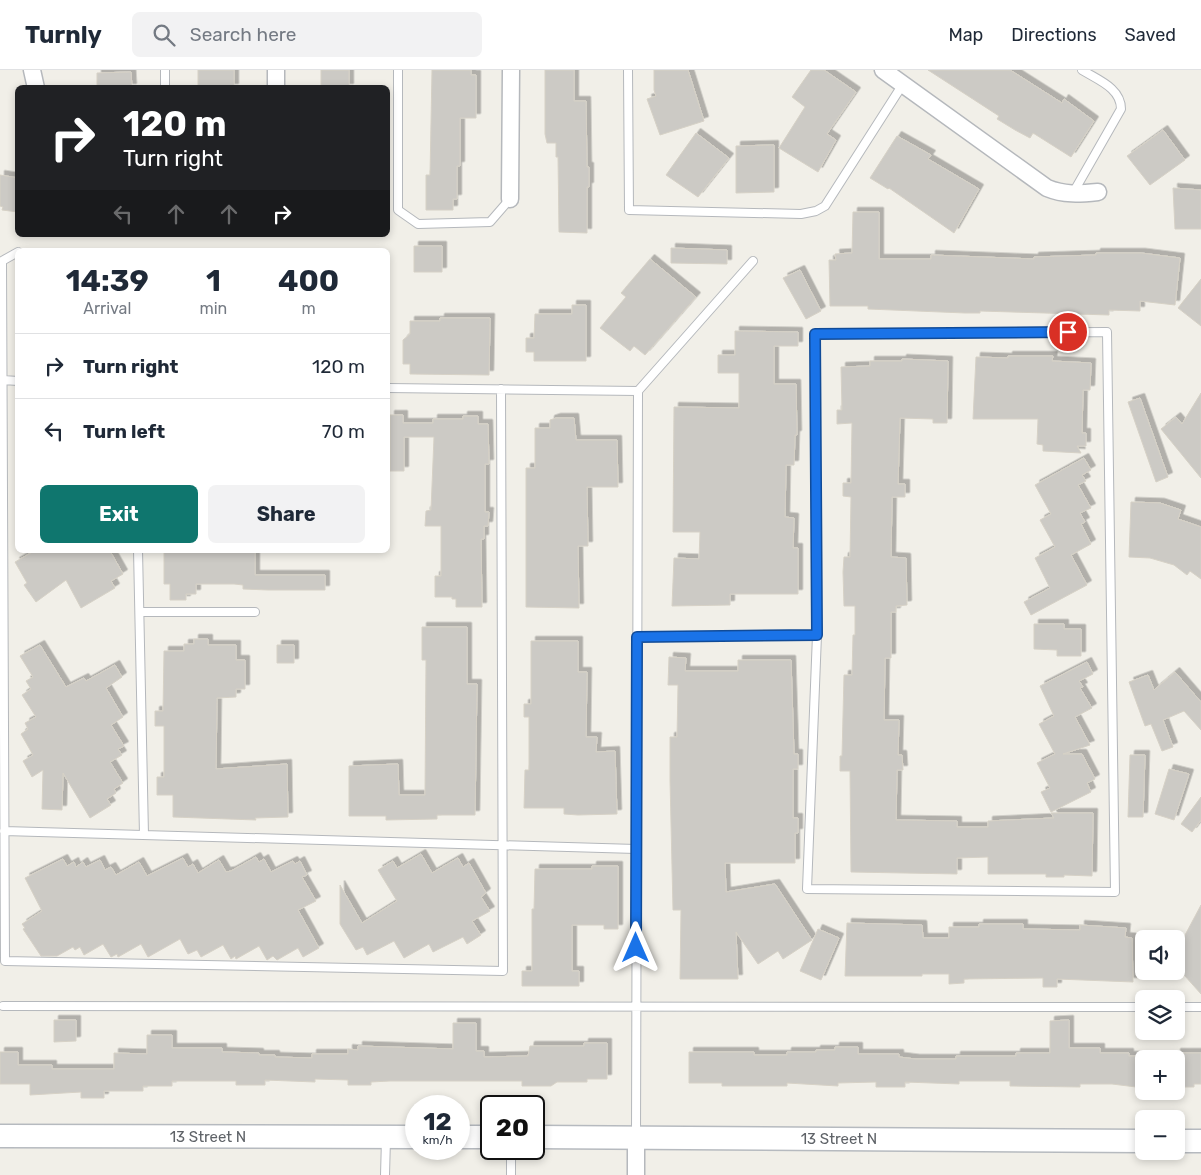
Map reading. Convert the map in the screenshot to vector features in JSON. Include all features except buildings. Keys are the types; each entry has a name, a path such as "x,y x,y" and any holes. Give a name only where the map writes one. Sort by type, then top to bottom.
{"street":[{"path":"32,70 35,85"},
{"path":"276,70 276,85"},
{"path":"510,199 511,70"},
{"path":"883,70 1047,188 1058,193 1098,192"},
{"name":"13 Street N","path":"0,1136 405,1137"},
{"name":"13 Street N","path":"545,1137 1135,1141"},
{"path":"636,1138 636,1175"},
{"path":"1185,1141 1201,1141"}],"lane":[{"path":"165,70 165,85"},
{"path":"398,70 398,210 418,224 490,222 510,199"},
{"path":"628,70 629,210 801,214 816,211 825,206 903,84"},
{"path":"1073,194 1121,109 1121,100 1117,92 1082,70"},
{"path":"15,254 2,261 5,961 503,971 501,389"},
{"path":"636,1138 638,391 753,262"},
{"path":"1107,332 1115,892 807,890 817,635 815,334 1107,332"},
{"path":"3,380 15,381"},
{"path":"390,388 638,391"},
{"path":"138,553 144,835"},
{"path":"140,612 255,612"},
{"path":"637,637 817,635"},
{"path":"4,831 636,849"},
{"path":"4,1006 1135,1007"},
{"path":"1185,1007 1201,1007"},
{"path":"386,1137 386,1175"},
{"path":"511,1160 511,1175"}],"route":[{"path":"636,948 637,637 817,635 815,334 1068,332"}]}
